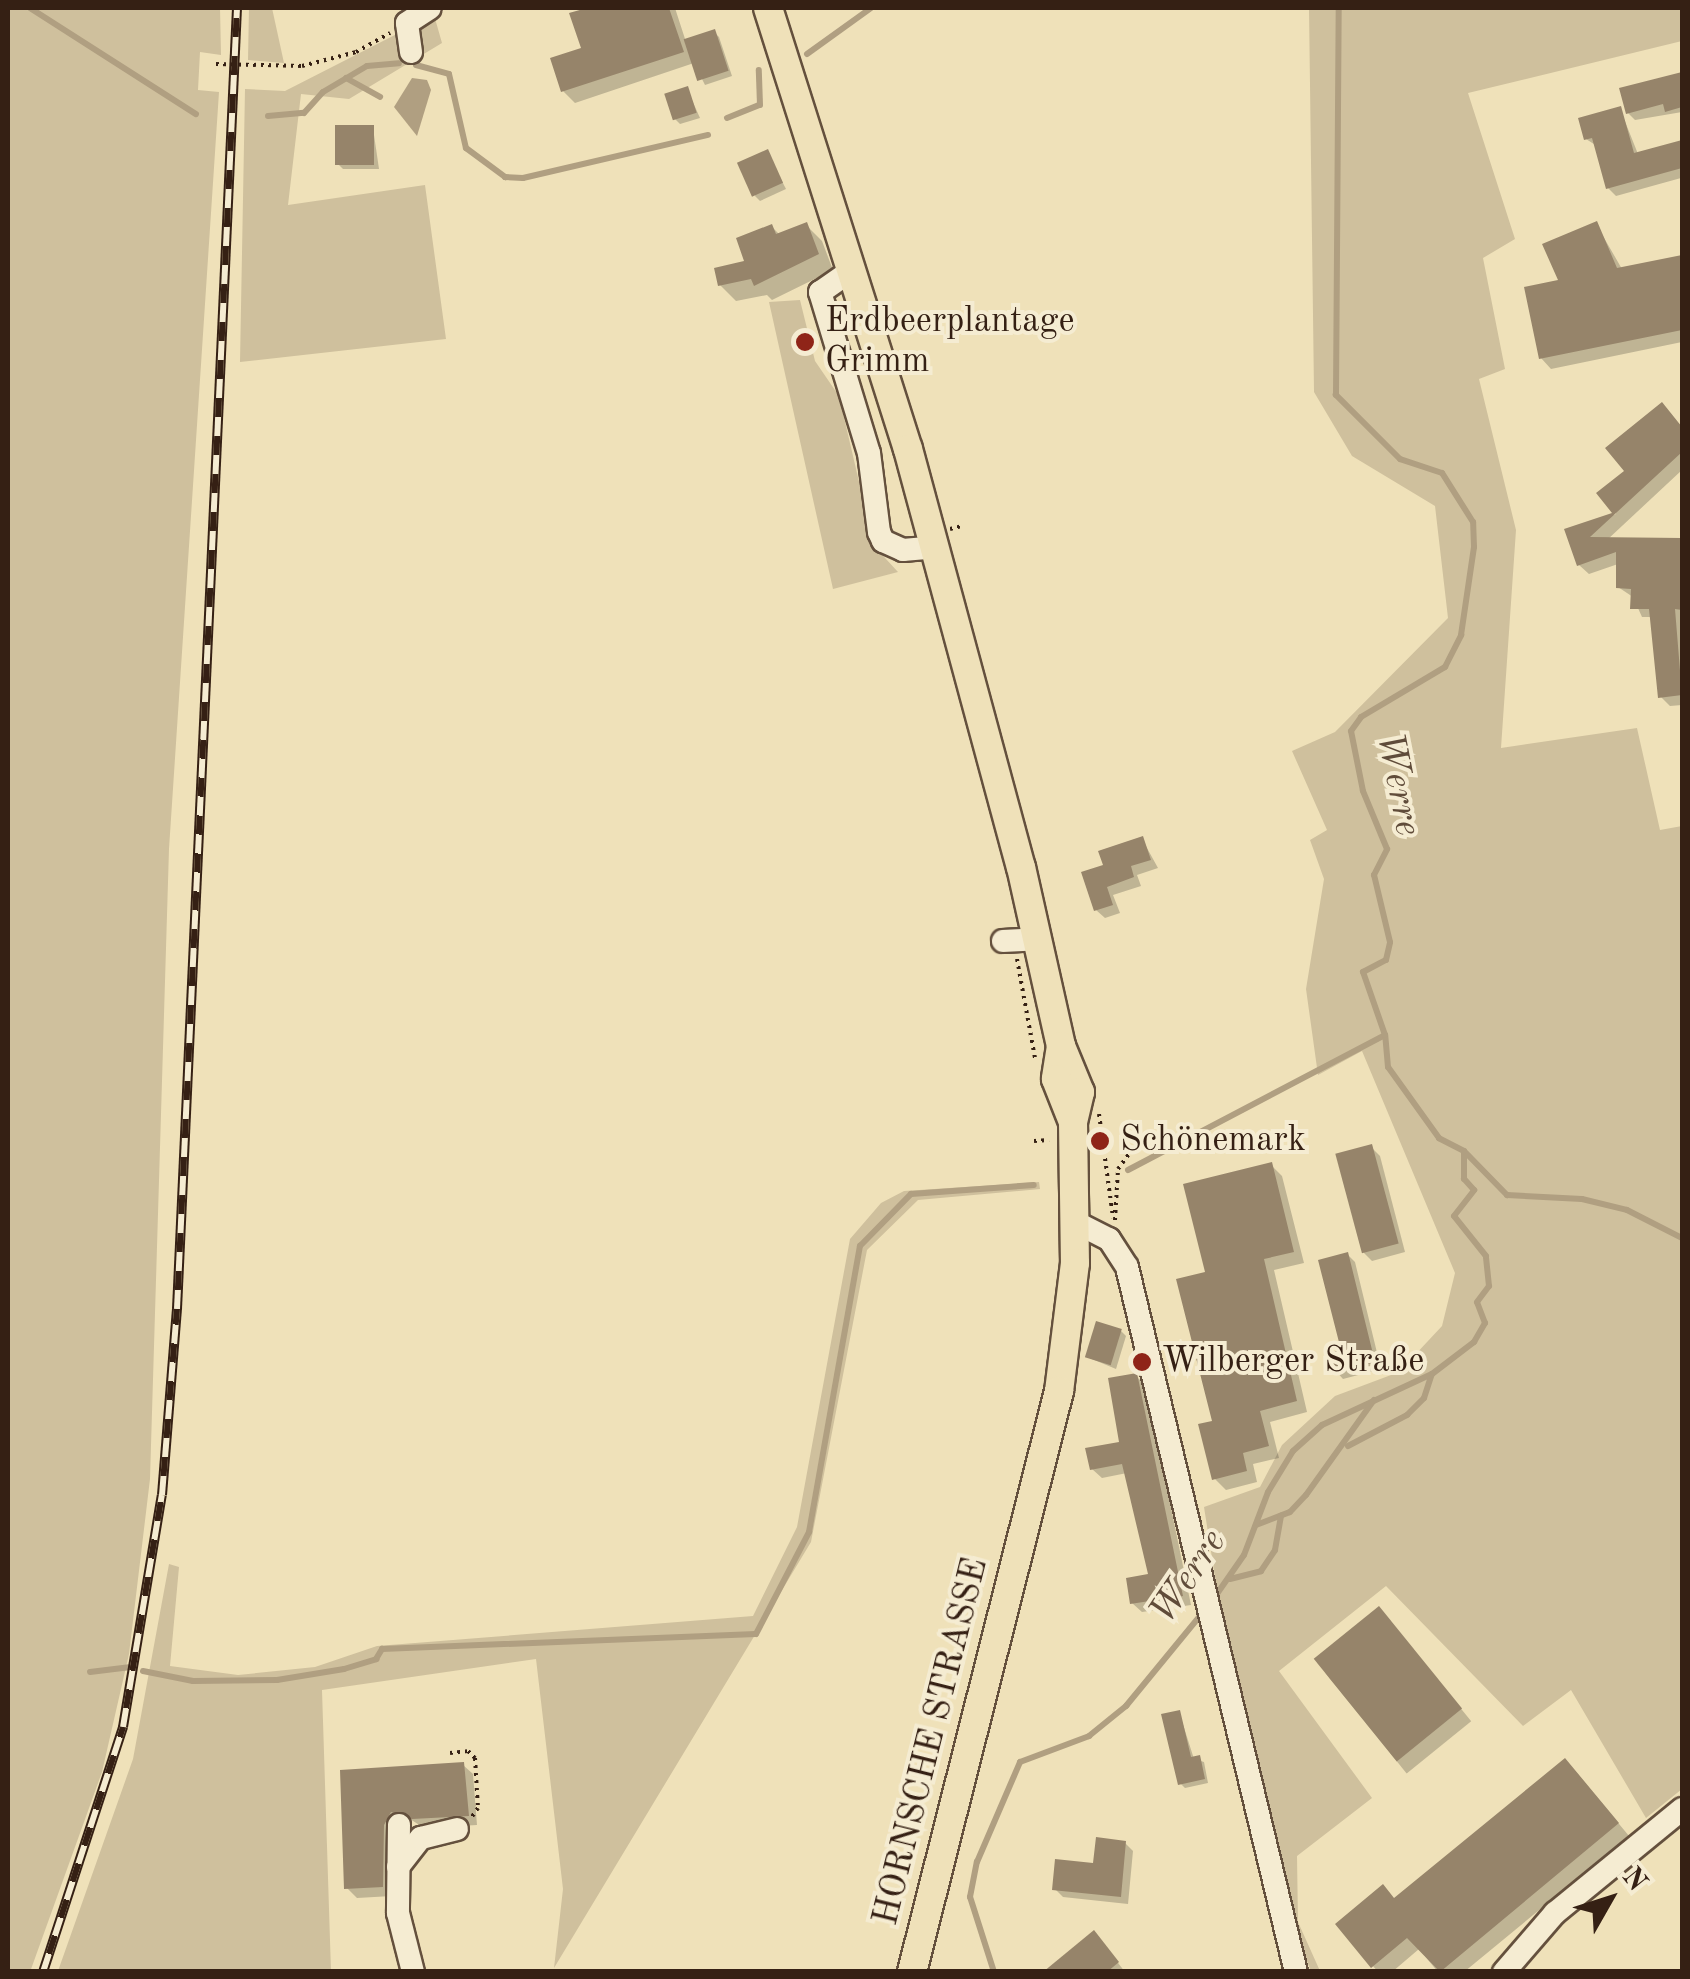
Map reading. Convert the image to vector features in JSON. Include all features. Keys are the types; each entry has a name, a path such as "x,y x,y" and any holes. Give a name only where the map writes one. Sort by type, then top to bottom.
{"main road":[{"path":"768,8 794,116 852,270 883,368 934,547 1003,838 1037,939 1061,1046 1078,1084 1061,1122 1077,1223"},
{"name":"HORNSCHE STRASSE","path":"912,1972 942,1816 1025,1532 1064,1364 1077,1223"}],"street":[{"path":"411,52 407,23 430,8"},
{"path":"852,270 820,292 869,454 879,532 883,541 904,550 934,547"},
{"path":"1003,941 1037,939"},
{"path":"1077,1223 1112,1230 1127,1268 1202,1594 1296,1972"},
{"path":"1504,1972 1555,1913 1682,1809"},
{"path":"398,1825 398,1913 413,1972"},
{"path":"398,1867 421,1838 457,1829"}],"path":[{"path":"216,64 302,66 356,52 380,39"},
{"path":"1096,1102 1112,1230"},
{"path":"1052,1155 1061,1122"},
{"path":"1112,1230 1118,1169 1132,1150"},
{"path":"450,1752 468,1751 475,1758 478,1808 469,1820 456,1820 457,1829"}],"shaded area":[{"path":"8,8 220,8 221,55 200,52 198,90 219,92 169,849 150,1479 129,1654 102,1772 30,1972 8,1971"},
{"path":"249,8 272,8 284,63 248,60"},
{"path":"1309,8 1682,8 1682,41 1468,93 1515,239 1483,258 1505,369 1479,379 1516,530 1501,748 1637,728 1660,830 1682,826 1682,1789 1646,1818 1571,1690 1523,1726 1386,1586 1279,1671 1372,1798 1297,1856 1298,1922 1320,1971 1311,1971 1304,1954 1221,1615 1204,1507 1260,1487 1282,1445 1335,1396 1399,1372 1442,1326 1455,1273 1362,1051 1318,1075 1306,989 1324,879 1310,840 1327,830 1292,751 1335,732 1448,618 1435,506 1352,456 1314,392"},
{"path":"434,15 442,43 349,99 301,94 288,205 425,185 446,339 240,362 245,89 285,91"},
{"path":"412,78 427,80 431,90 417,136 394,107"},
{"path":"800,300 815,361 839,396 874,546 898,572 833,589 769,302"},
{"path":"1039,1182 1040,1189 918,1200 867,1250 811,1542 554,1968 563,1889 536,1659 322,1690 331,1971 58,1971 133,1759 169,1564 179,1567 170,1666 238,1675 315,1667 377,1646 753,1616 797,1527 850,1239 881,1203 904,1191"}],"building":[{"path":"587,8 669,8 684,52 561,92 550,58 581,48 569,13"},
{"path":"715,29 729,71 697,81 684,39"},
{"path":"1682,72 1682,107 1665,112 1663,104 1626,114 1619,88"},
{"path":"688,86 697,113 673,120 664,94"},
{"path":"1621,106 1634,153 1682,140 1682,168 1606,189 1592,138 1584,140 1578,118"},
{"path":"335,125 374,125 374,165 335,165"},
{"path":"768,149 783,183 752,197 737,163"},
{"path":"1597,221 1617,268 1682,255 1682,330 1539,359 1524,287 1558,280 1542,244"},
{"path":"807,222 819,254 754,286 751,279 718,286 714,268 744,261 736,238 772,224 776,234"},
{"path":"1662,402 1682,427 1682,452 1590,537 1682,538 1682,610 1675,609 1682,695 1658,698 1649,609 1630,609 1631,589 1616,588 1616,552 1577,566 1564,529 1612,513 1596,493 1624,471 1605,448"},
{"path":"1143,836 1151,860 1131,866 1134,877 1107,887 1113,905 1094,911 1081,872 1103,865 1098,851"},
{"path":"1372,1144 1399,1243 1362,1253 1335,1154"},
{"path":"1272,1162 1294,1252 1264,1259 1297,1401 1260,1411 1269,1446 1243,1453 1247,1471 1212,1480 1198,1424 1212,1421 1176,1279 1205,1272 1183,1184"},
{"path":"1348,1252 1375,1362 1333,1373 1328,1353 1341,1350 1318,1260"},
{"path":"1096,1321 1122,1329 1111,1365 1085,1357"},
{"path":"1137,1373 1183,1596 1130,1604 1126,1578 1148,1574 1122,1464 1090,1470 1085,1448 1119,1442 1108,1378"},
{"path":"1379,1606 1462,1709 1397,1761 1314,1659"},
{"path":"1180,1710 1191,1757 1200,1755 1205,1779 1178,1785 1161,1714"},
{"path":"1565,1758 1619,1823 1440,1972 1407,1938 1371,1968 1335,1924 1383,1884 1394,1898"},
{"path":"464,1762 469,1816 412,1819 391,1812 384,1825 383,1887 344,1889 340,1770"},
{"path":"1096,1837 1126,1841 1121,1897 1052,1890 1055,1859 1093,1863"},
{"path":"1094,1930 1119,1962 1107,1972 1043,1972"}],"waterway":[{"path":"30,8 196,114"},
{"path":"807,54 871,8"},
{"name":"Werre","path":"1212,1601 1244,1555 1268,1492 1293,1451 1322,1425 1432,1374 1474,1342 1485,1323 1477,1302 1489,1286 1486,1256 1454,1216 1474,1190 1464,1179 1464,1151 1439,1138 1388,1067 1385,1035 1363,972 1386,960 1390,942 1374,875 1387,849 1363,791 1351,731 1361,717 1445,667 1461,635 1474,547 1473,522 1442,473 1400,459 1336,395 1339,8"},
{"path":"268,116 304,113 323,92 367,66 399,63"},
{"path":"416,65 449,74 466,148 505,177 523,178 708,135"},
{"path":"727,118 760,105 759,70"},
{"path":"346,78 380,97"},
{"path":"1128,1170 1385,1035"},
{"path":"1466,1153 1507,1195 1582,1199 1627,1210 1682,1238"},
{"path":"143,1671 193,1681 277,1680 344,1669 376,1659 382,1649 756,1634 809,1532 860,1246 911,1194 1034,1185"},
{"path":"1348,1446 1407,1415 1424,1398 1432,1374"},
{"path":"1256,1525 1290,1512 1374,1400"},
{"path":"1230,1579 1261,1571 1275,1550 1281,1516"},
{"name":"Werre","path":"994,1972 970,1897 977,1862 1020,1762 1089,1736 1126,1706 1204,1611"},
{"path":"90,1672 129,1667"}],"railway":[{"path":"43,1972 123,1727 162,1495 177,1309 237,8"}],"place":[{"name":"Erdbeerplantage Grimm","path":"805,342"},
{"name":"Schönemark","path":"1100,1141"},
{"name":"Wilberger Straße","path":"1142,1362"}]}
